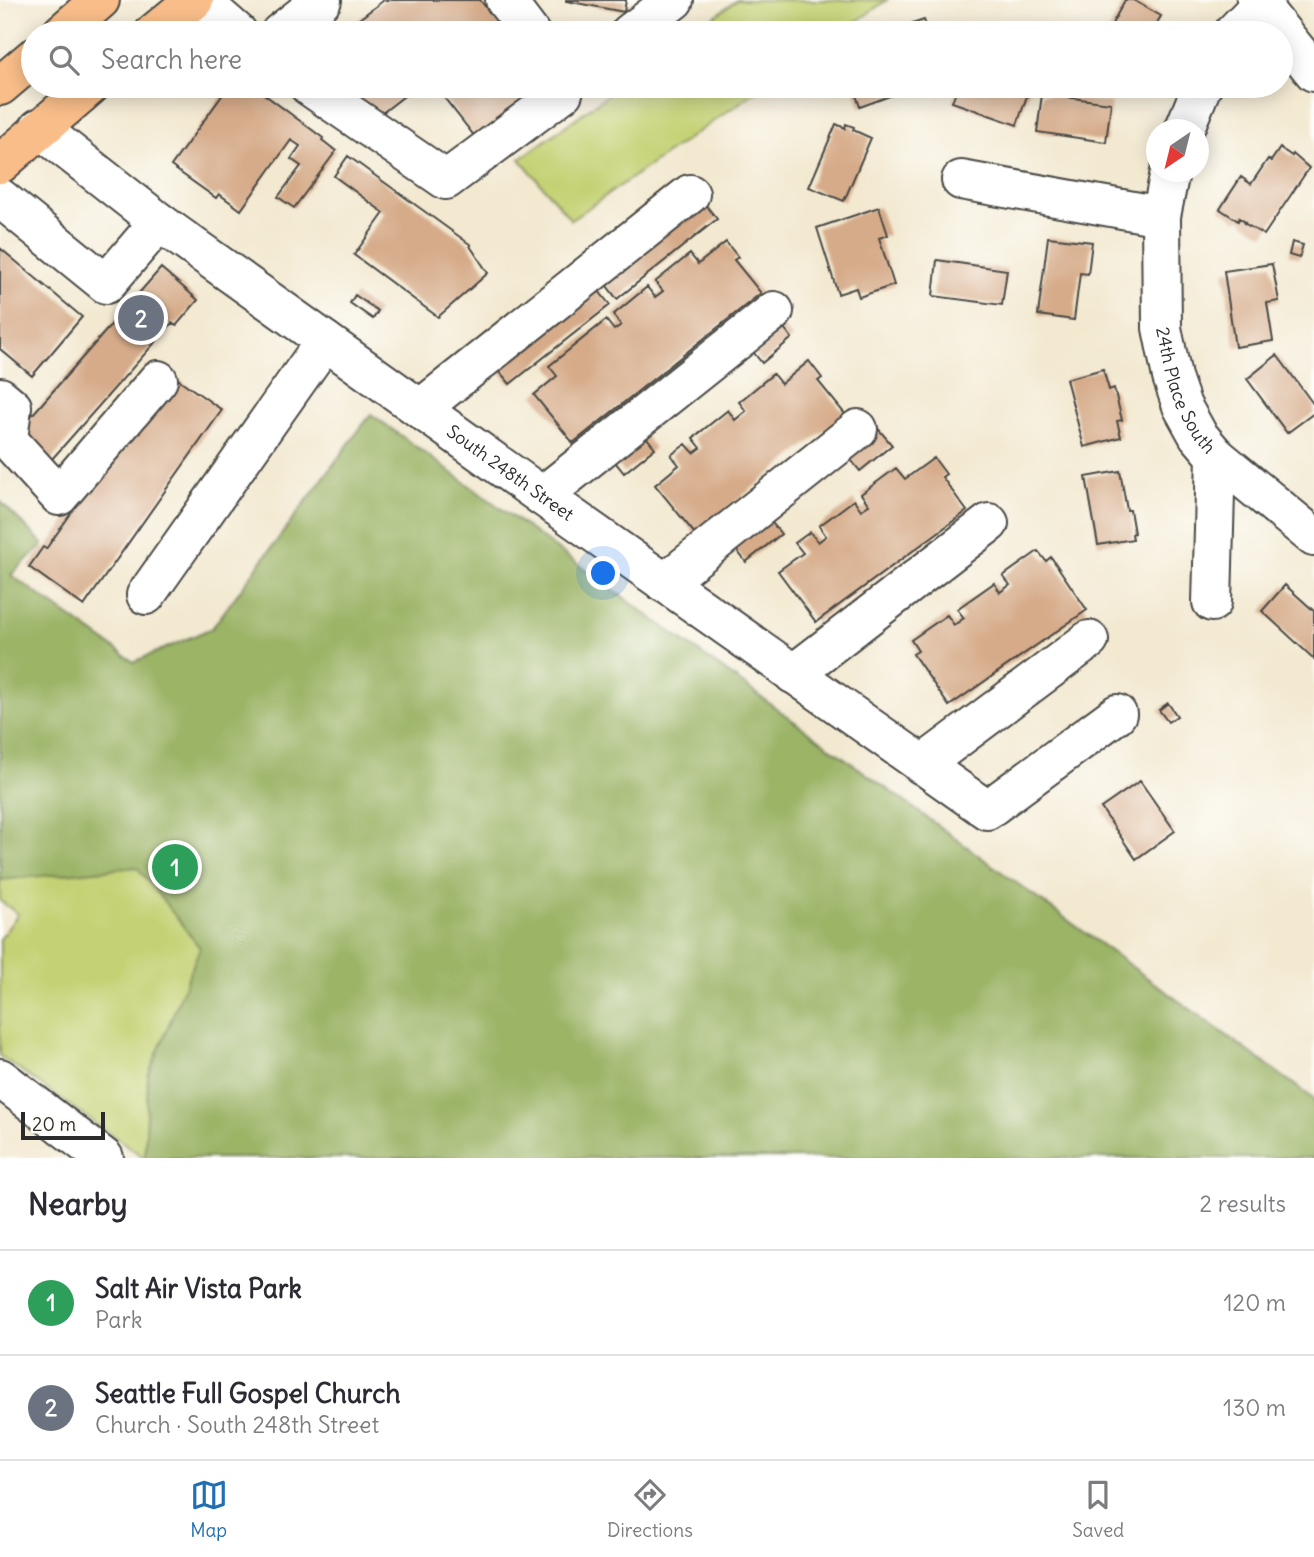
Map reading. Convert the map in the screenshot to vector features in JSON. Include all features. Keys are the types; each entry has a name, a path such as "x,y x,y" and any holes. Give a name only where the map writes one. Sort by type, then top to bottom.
{"main road":[{"path":"76,21 100,0"},
{"path":"102,21 118,0"},
{"path":"169,21 194,0"},
{"path":"0,86 21,68"},
{"path":"40,128 43,98"},
{"path":"0,164 76,98"}],"street":[{"path":"200,0 224,21"},
{"path":"295,21 322,0"},
{"path":"505,0 521,21"},
{"path":"646,21 674,0"},
{"path":"1243,21 1260,2 1275,21"},
{"path":"1293,45 1314,72"},
{"path":"326,98 446,180 556,98"},
{"path":"1188,119 1197,98"},
{"name":"South 248th Street","path":"40,128 159,222 987,810 1117,714"},
{"path":"961,180 1161,216"},
{"name":"24th Place South","path":"1168,182 1161,216 1162,328 1172,377 1182,406 1198,435 1216,457 1212,602"},
{"path":"420,409 690,194"},
{"path":"0,198 106,284 159,222"},
{"path":"542,496 774,311"},
{"path":"146,594 325,341"},
{"path":"0,397 12,407 8,440 59,496 158,380"},
{"path":"664,583 858,429"},
{"path":"1216,457 1314,537"},
{"path":"793,674 989,523"},
{"path":"922,765 1089,640"},
{"path":"0,1078 104,1158"}],"green space":[{"path":"737,0 887,0 857,21 708,21"},
{"path":"604,98 747,98 571,220 520,159"},
{"path":"371,414 1314,1099 1314,1158 145,1158 148,1076 200,948 137,867 0,880 0,501 43,544 11,575 134,662 212,628"},
{"path":"0,584 375,832 145,1158 0,1056 0,939 18,914 0,901"}],"building":[{"path":"384,0 480,0 497,21 357,21"},
{"path":"566,0 626,0 624,12"},
{"path":"1125,0 1133,0 1161,16 1158,21 1114,21"},
{"path":"220,98 269,98 323,138 322,140 336,151 294,208 278,197 301,166 291,159 300,146 291,140 241,210 219,194 216,198 171,166"},
{"path":"347,98 402,98 368,124"},
{"path":"444,98 528,98 476,138"},
{"path":"857,98 884,98 860,107"},
{"path":"954,98 1026,98 1017,125 952,102"},
{"path":"1041,98 1073,98 1111,103 1106,142 1037,132"},
{"path":"836,124 845,128 846,124 854,127 853,130 871,138 844,201 809,187"},
{"path":"1280,148 1292,156 1293,154 1309,168 1264,235 1220,209 1241,177 1251,184 1268,159 1271,161"},
{"path":"348,156 471,245 488,273 438,317 354,255 384,213 334,176"},
{"path":"701,199 717,219 617,299 601,278"},
{"path":"879,207 888,235 879,238 894,285 859,297 856,288 838,294 817,228"},
{"path":"1048,237 1092,242 1088,274 1080,273 1074,320 1038,315"},
{"path":"726,242 738,257 734,260 761,293 573,443 534,395 557,376 549,366 606,320 614,330 621,325 613,315 647,287 655,297 663,291 655,282 690,254 698,264"},
{"path":"1292,242 1303,245 1299,258 1289,255"},
{"path":"0,248 82,317 32,376 0,349"},
{"path":"937,260 1007,270 1002,305 933,296"},
{"path":"1272,264 1279,301 1267,303 1273,341 1235,347 1224,271"},
{"path":"161,268 198,300 176,326 172,323 44,468 11,439"},
{"path":"594,285 610,305 510,384 493,364"},
{"path":"355,295 378,311 373,319 350,303"},
{"path":"776,318 792,338 762,363 746,343"},
{"path":"1277,355 1314,405 1314,413 1287,433 1247,379"},
{"path":"809,361 822,378 818,381 845,414 695,534 655,485 679,465 671,455 686,444 694,453 701,448 693,438 728,410 735,420 746,411 739,402 773,374 781,384"},
{"path":"1103,369 1109,390 1114,388 1122,420 1117,421 1121,437 1084,447 1066,379"},
{"path":"168,372 222,410 84,606 29,567 43,547 46,549"},
{"path":"875,425 892,445 860,471 844,451"},
{"path":"639,428 655,448 624,473 608,453"},
{"path":"934,458 946,474 942,477 967,511 816,622 778,571 803,553 795,543 810,532 818,542 826,536 819,526 854,500 861,510 869,505 861,494 896,468 905,479"},
{"path":"1120,471 1127,510 1130,510 1133,539 1098,545 1086,477"},
{"path":"765,514 781,534 746,562 730,542"},
{"path":"1038,551 1046,561 1051,557 1087,610 949,706 913,654 918,651 911,640 947,615 954,625 964,618 957,609 994,583 1000,592 1010,585 1003,576"},
{"path":"1285,585 1314,611 1314,659 1262,611"},
{"path":"1168,703 1177,716 1168,722 1159,710"},
{"path":"1140,781 1175,831 1136,859 1101,808"}],"place":[{"name":"Seattle Full Gospel Church","path":"141,318"},
{"name":"Salt Air Vista Park","path":"175,867"}]}
